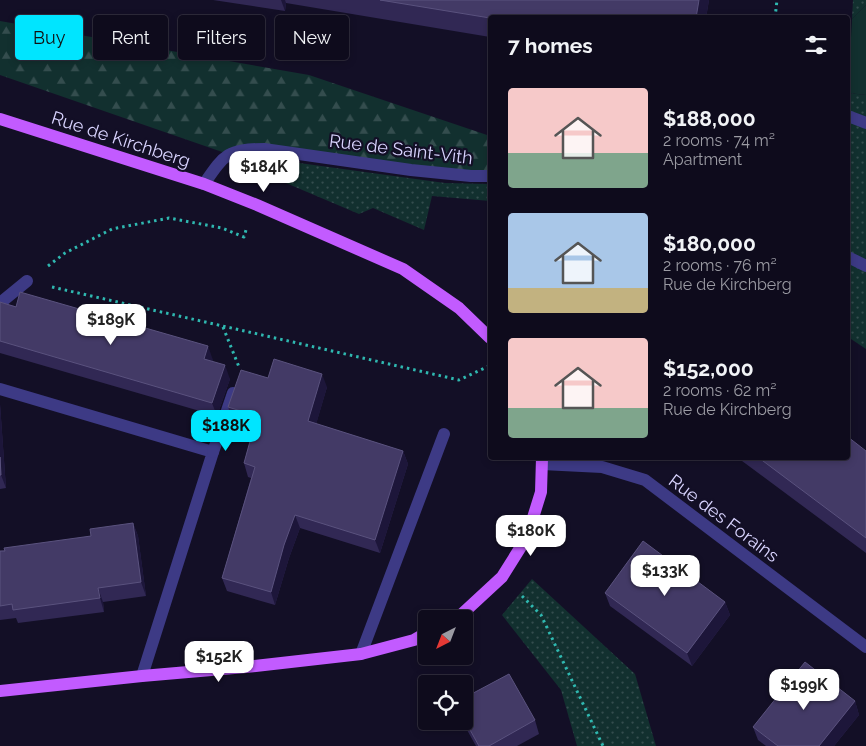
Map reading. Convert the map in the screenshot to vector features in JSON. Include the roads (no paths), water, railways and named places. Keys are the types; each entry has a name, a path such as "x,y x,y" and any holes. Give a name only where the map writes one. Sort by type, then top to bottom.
{"main road":[{"name":"Rue de Kirchberg","path":"0,119 204,184 257,205 403,269 459,308 488,336"},
{"path":"466,610 502,577 527,537 541,492 542,461"},
{"path":"0,691 361,654 418,638"}],"street":[{"path":"850,117 866,124"},
{"name":"Rue de Saint-Vith","path":"204,184 228,154 244,149 264,150 411,170 488,176"},
{"path":"850,258 866,266"},
{"path":"0,303 28,281"},
{"path":"142,676 213,452 241,372"},
{"path":"0,389 213,452"},
{"path":"361,654 444,434"},
{"name":"Rue des Forains","path":"542,461 602,467 645,480 866,647"}]}
